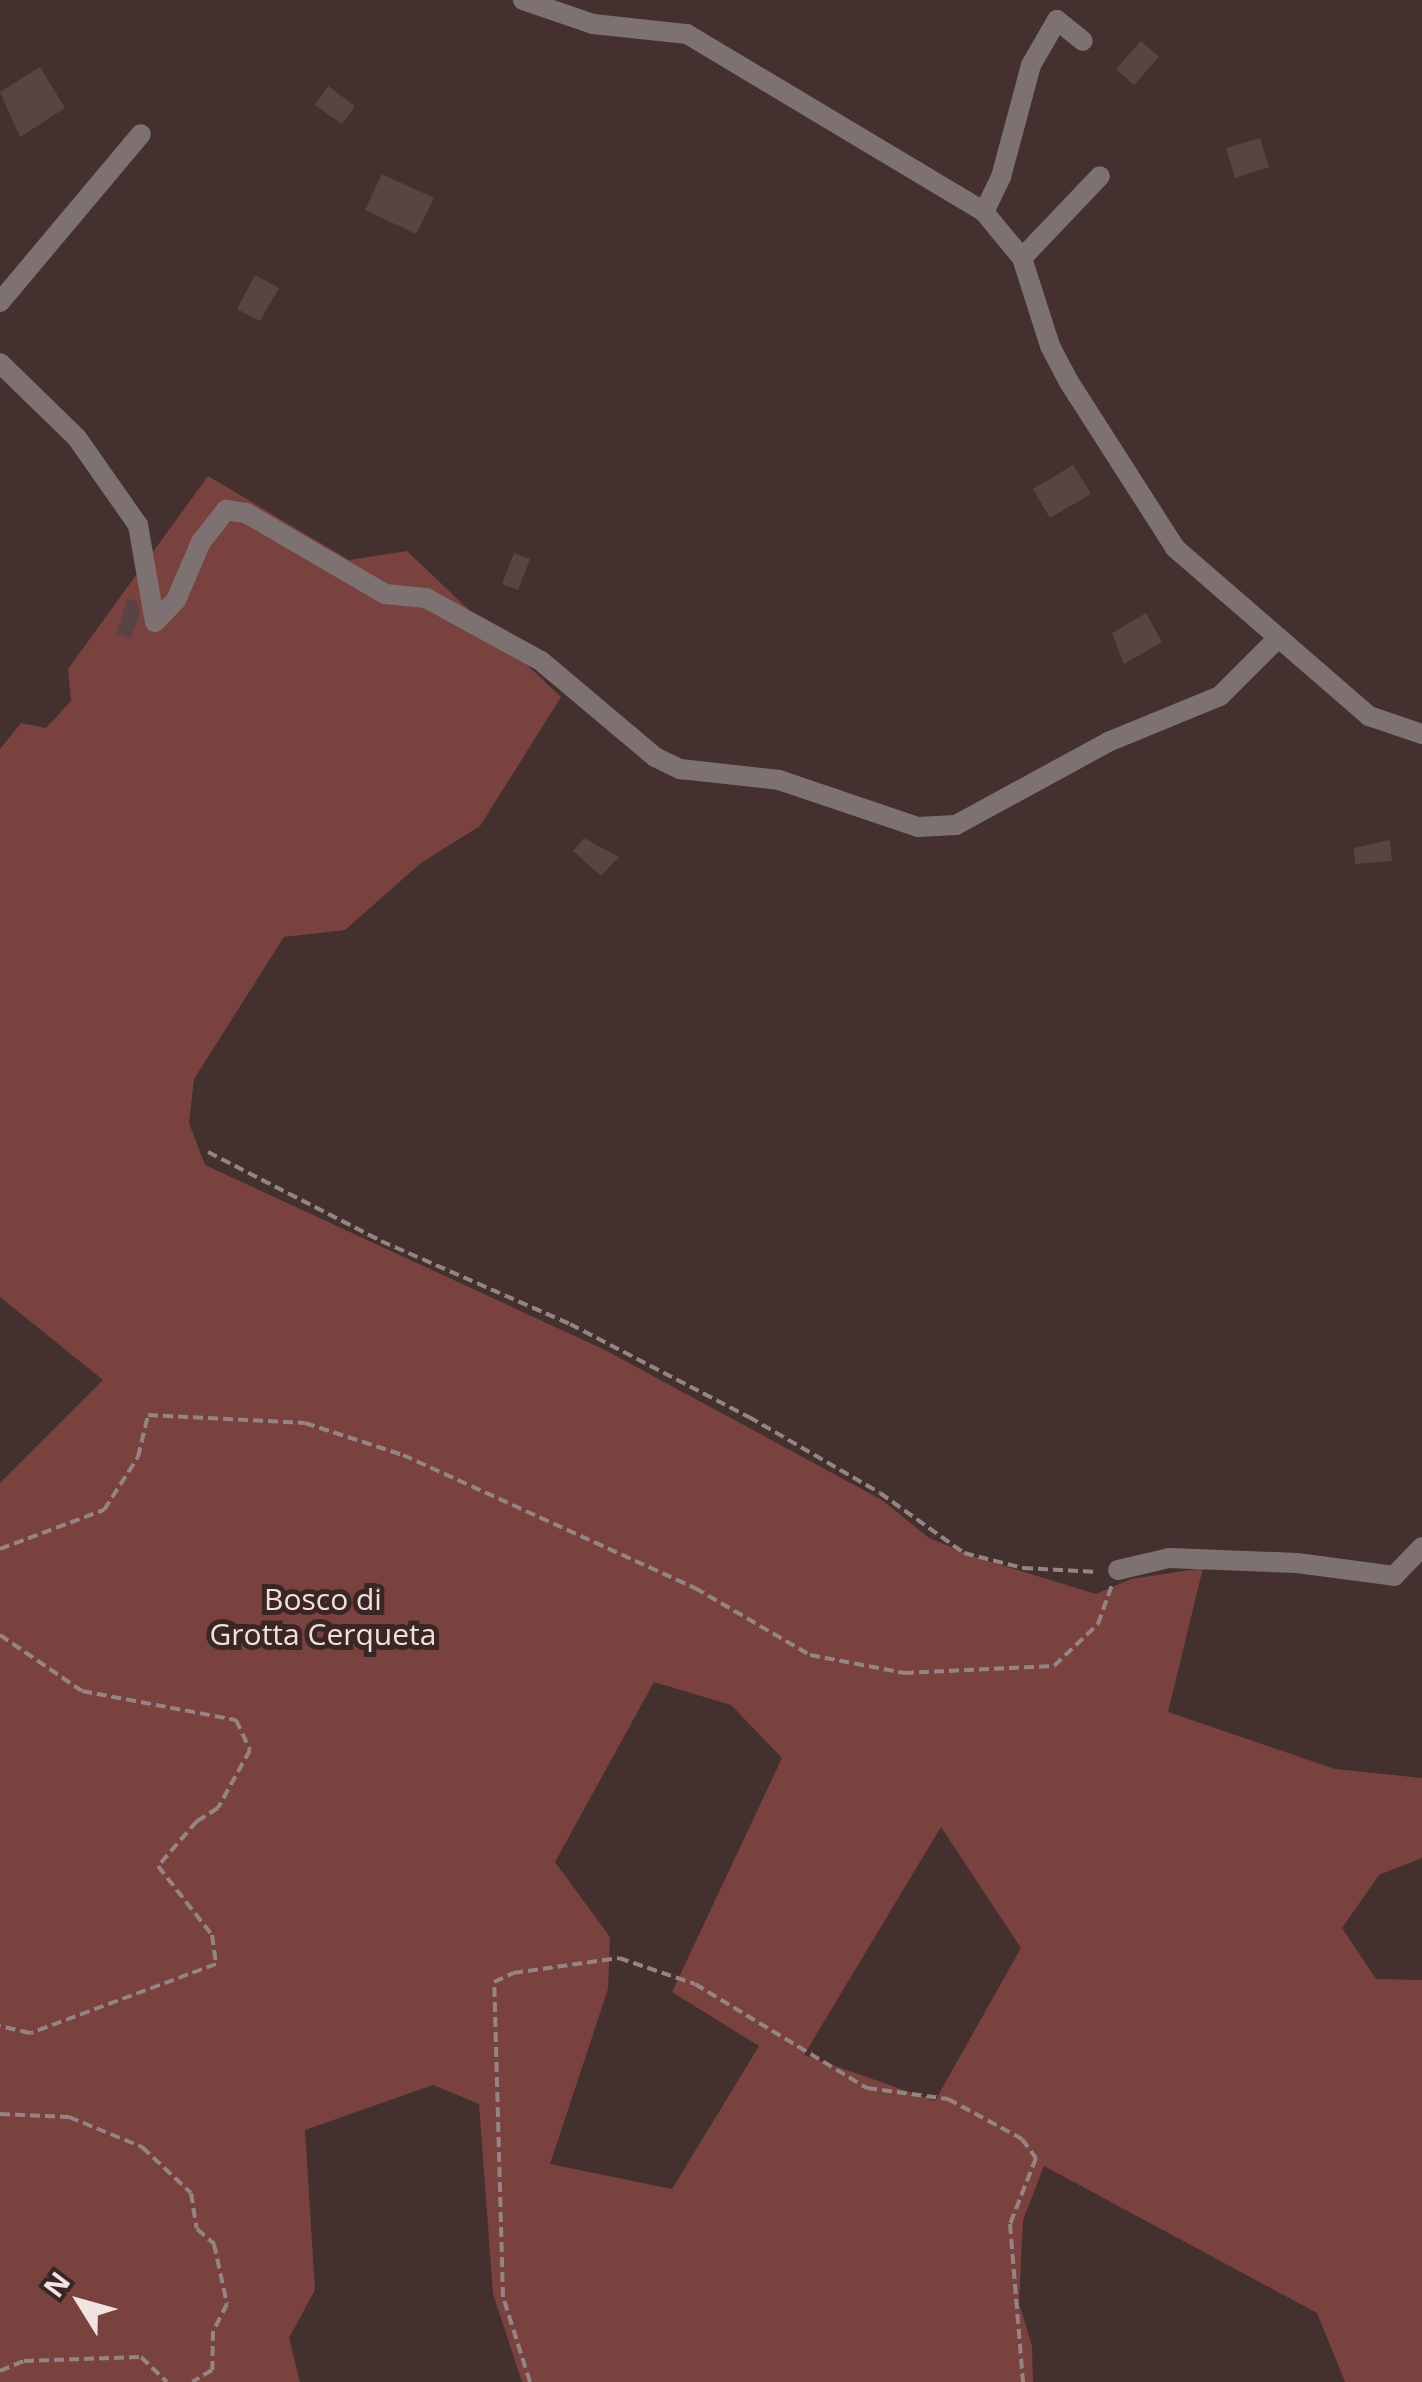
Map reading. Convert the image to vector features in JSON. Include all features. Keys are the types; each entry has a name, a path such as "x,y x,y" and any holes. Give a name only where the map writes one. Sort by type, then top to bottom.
{"street":[{"path":"523,0 593,24 687,34 984,212 1022,258 1050,346 1147,512 1189,561 1369,716 1422,734"},
{"path":"984,212 1001,176 1031,65 1057,20 1083,41"},
{"path":"0,302 141,134"},
{"path":"1022,258 1100,176"},
{"path":"0,363 78,438 138,525 155,622 176,600 201,542 226,510 246,513 384,594 426,598 541,661 655,757 680,768 778,780 918,827 956,825 1108,742 1220,696 1277,639"},
{"path":"1118,1570 1170,1558 1298,1563 1394,1576 1422,1547"}],"path":[{"path":"0,1549 104,1510 138,1457 148,1415 305,1423 403,1456 695,1588 810,1656 904,1673 1054,1666 1098,1624 1118,1570 1023,1568 964,1552 880,1493 749,1418 570,1324 381,1241 208,1152"},
{"path":"0,1636 82,1691 236,1720 250,1750 218,1808 197,1821 158,1866 212,1935 216,1964 30,2033 0,2026"},
{"path":"530,2382 504,2298 494,1982 513,1973 619,1958 695,1984 867,2088 948,2099 1022,2138 1036,2158 1010,2224 1023,2382"},
{"path":"0,2114 69,2116 142,2147 190,2193 197,2229 214,2244 227,2304 213,2330 212,2370 192,2382"},
{"path":"0,2372 24,2360 141,2357 168,2382"}],"green space":[{"name":"Bosco di Grotta Cerqueta","path":"208,476 349,560 407,551 561,697 480,826 421,863 345,930 284,937 194,1079 189,1123 205,1165 605,1350 882,1500 929,1538 975,1557 1096,1594 1131,1579 1203,1568 1168,1712 1335,1769 1422,1778 1422,1858 1379,1875 1342,1928 1376,1979 1422,1980 1422,2382 1345,2382 1317,2313 1044,2166 1023,2220 1019,2303 1032,2346 1033,2382 522,2382 493,2294 479,2104 433,2085 305,2130 315,2290 289,2338 300,2382 0,2382 0,1483 103,1380 0,1297 0,749 21,723 46,728 71,701 68,669","holes":["654,1682 731,1705 782,1758 672,1992 759,2046 672,2189 550,2164 608,1989 610,1937 555,1862","941,1827 1021,1948 935,2101 804,2055"]}],"building":[{"path":"1141,41 1159,57 1134,85 1116,69"},
{"path":"40,67 65,108 20,137 0,92"},
{"path":"328,86 355,106 342,124 315,105"},
{"path":"1260,138 1269,167 1235,178 1226,148"},
{"path":"382,174 434,198 416,234 365,210"},
{"path":"255,275 279,288 260,321 237,309"},
{"path":"1073,465 1091,494 1050,518 1033,489"},
{"path":"514,553 530,559 518,590 502,584"},
{"path":"128,598 137,602 140,614 130,639 116,634"},
{"path":"1146,613 1162,642 1124,664 1112,633"},
{"path":"584,838 619,857 601,876 573,851"},
{"path":"1390,840 1392,861 1355,864 1354,848"}]}
